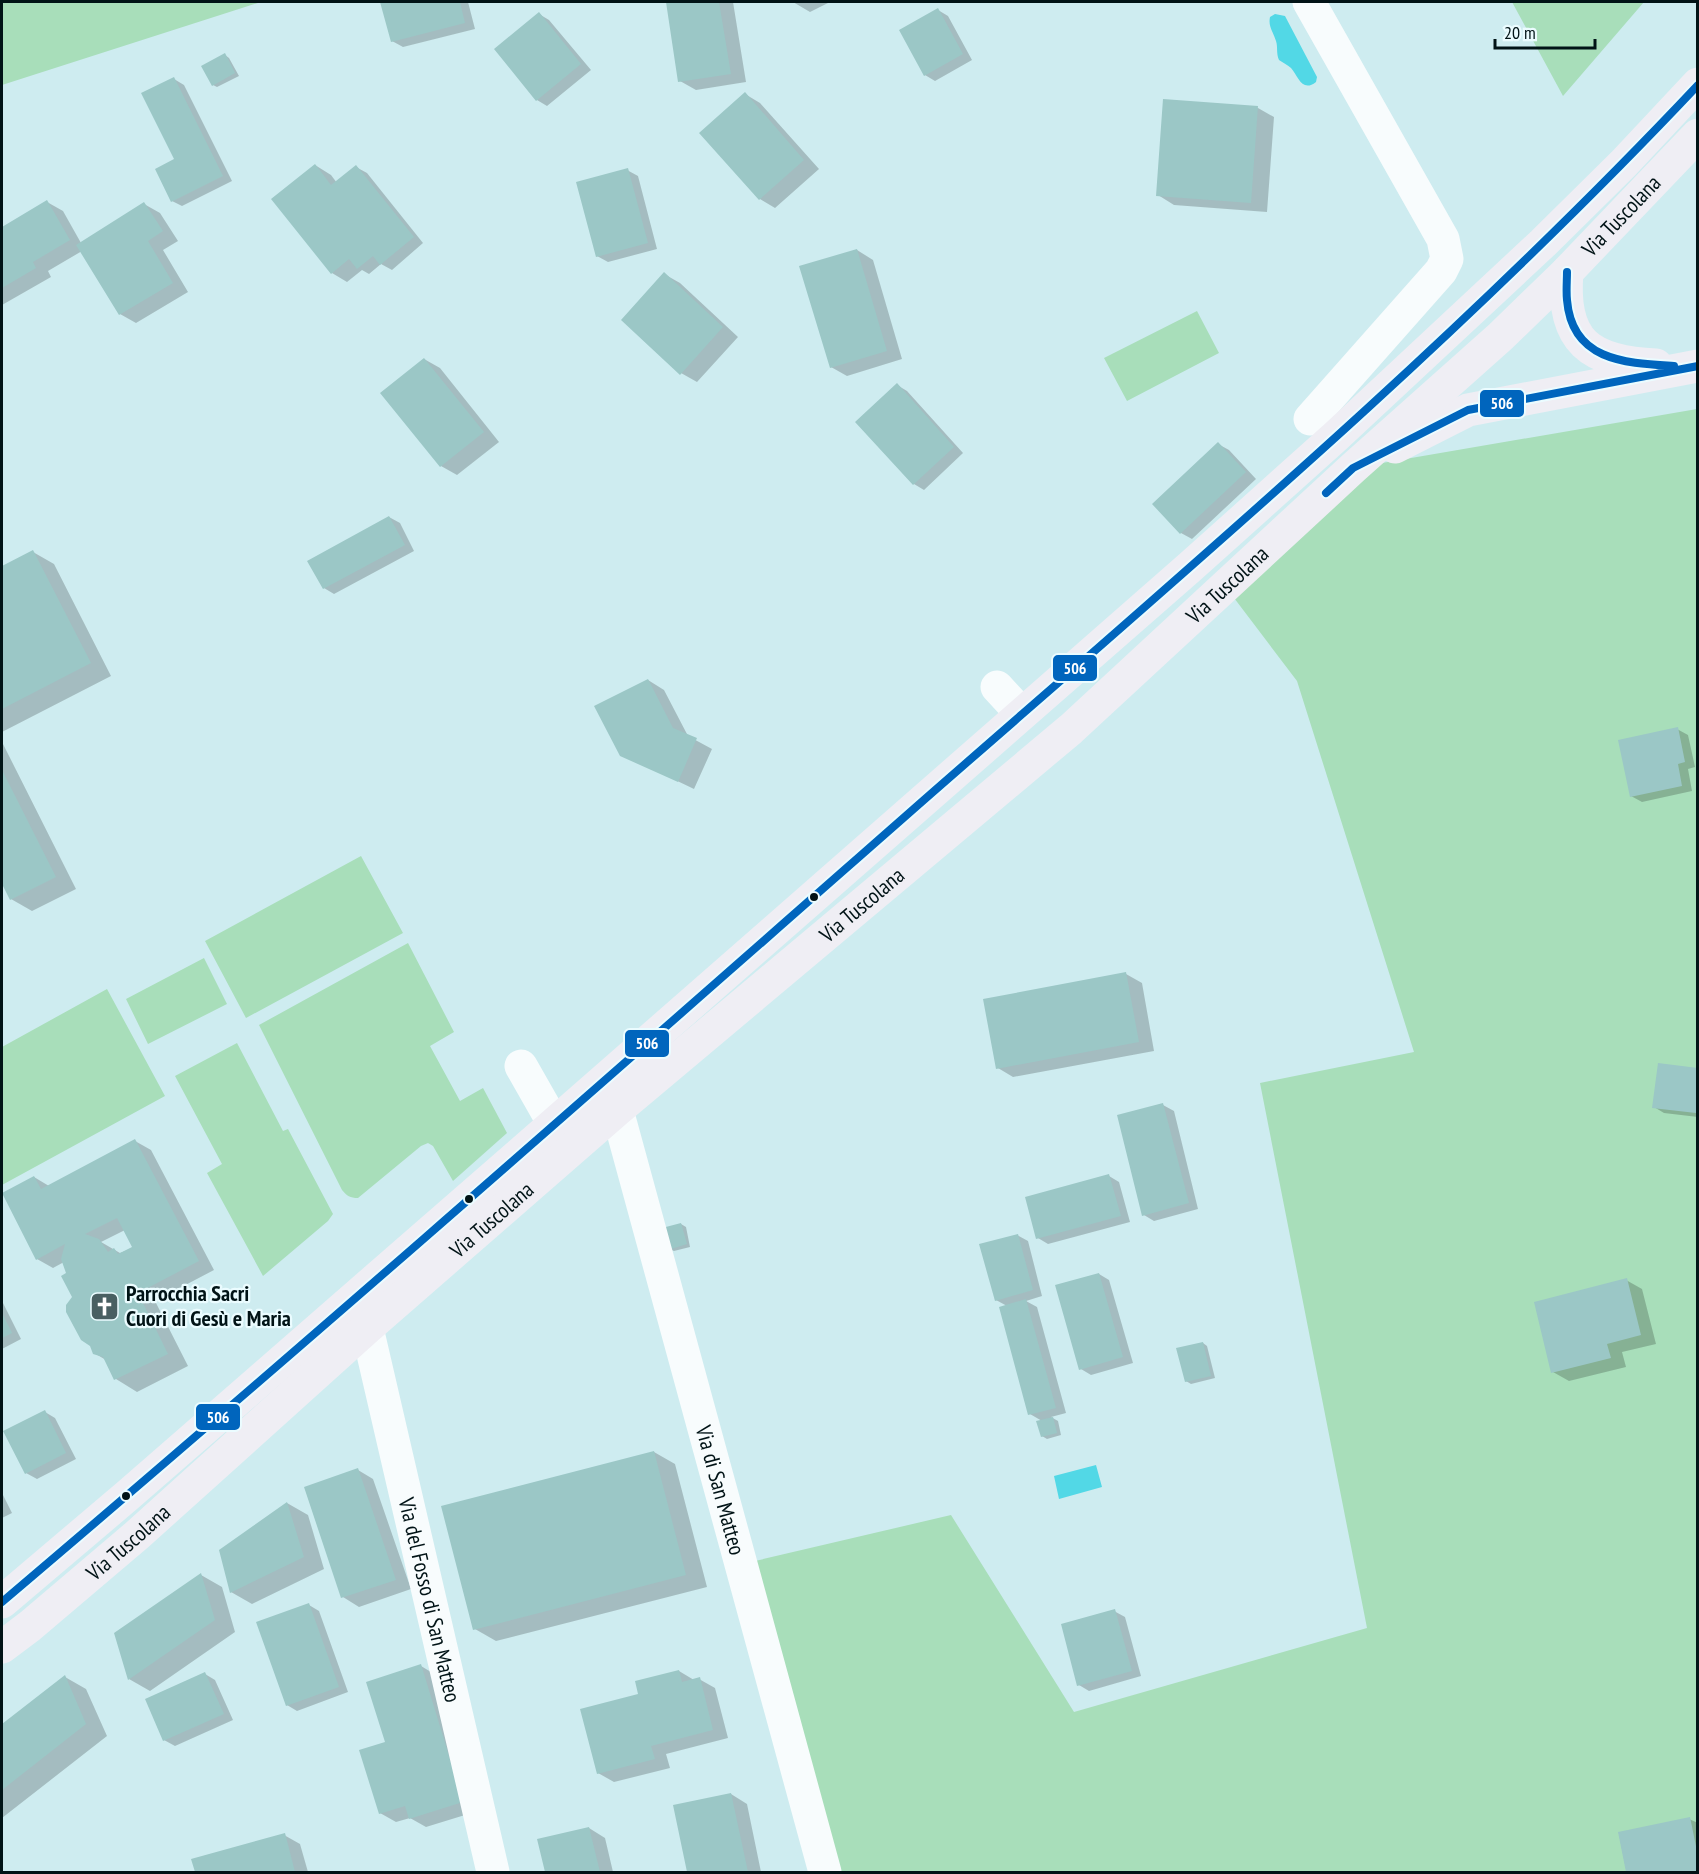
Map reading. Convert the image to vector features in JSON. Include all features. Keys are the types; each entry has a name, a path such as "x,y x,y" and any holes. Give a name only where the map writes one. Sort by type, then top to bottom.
{"main road":[{"name":"Via Tuscolana","path":"2,1602 554,1124 1190,567 1314,422 1577,210 1698,84"},
{"name":"Via Tuscolana","path":"2,1647 30,1626 168,1508 367,1328 617,1110 1071,729 1353,468 1500,337 1698,135"},
{"path":"1566,272 1565,293 1569,318 1574,330 1588,348 1623,362 1696,366"},
{"path":"1353,468 1468,410 1696,366"}],"street":[{"path":"1309,2 1443,239 1447,259 1441,271 1314,422"},
{"path":"997,687 1021,713"},
{"path":"520,1066 554,1124"},
{"name":"Via di San Matteo","path":"617,1110 825,1872"},
{"name":"Via del Fosso di San Matteo","path":"367,1328 493,1872"}],"green space":[{"path":"2,2 261,2 2,85"},
{"path":"1512,2 1644,2 1563,96"},
{"path":"1197,311 1219,353 1127,401 1104,358"},
{"path":"1697,409 1697,1872 835,1872 755,1561 951,1515 1074,1712 1367,1628 1260,1083 1414,1052 1297,681 1225,586 1353,468"},
{"path":"361,856 403,933 246,1018 205,941"},
{"path":"408,943 454,1032 430,1046 460,1101 483,1088 507,1133 453,1181 433,1146 428,1143 421,1146 358,1198 353,1198 342,1190 259,1025"},
{"path":"204,958 227,1004 148,1044 126,999"},
{"path":"107,989 165,1096 2,1185 2,1047"},
{"path":"237,1043 283,1131 288,1129 333,1214 328,1221 263,1276 207,1173 222,1164 175,1076"}],"water":[{"path":"1275,14 1285,16 1317,77 1316,82 1311,85 1304,85 1291,68 1279,60 1277,43 1270,24 1270,17"},
{"path":"1096,1465 1102,1487 1059,1499 1054,1476"}],"building":[{"path":"380,2 460,2 465,23 391,42"},
{"path":"666,2 719,2 731,74 678,82"},
{"path":"938,8 963,54 924,76 899,30"},
{"path":"539,12 581,64 536,101 494,49"},
{"path":"225,53 235,73 212,86 201,66"},
{"path":"174,77 223,176 171,202 155,169 174,159 141,93"},
{"path":"745,92 804,160 759,200 699,133"},
{"path":"1163,99 1258,106 1251,203 1156,196"},
{"path":"315,164 331,185 356,165 414,237 380,265 373,256 357,269 349,259 331,274 271,199"},
{"path":"628,168 648,243 596,257 576,182"},
{"path":"47,200 70,240 33,262 36,268 2,288 2,227"},
{"path":"144,202 163,231 148,241 173,283 119,315 76,245"},
{"path":"857,249 887,351 830,368 799,266"},
{"path":"664,272 723,327 680,375 621,320"},
{"path":"424,358 484,432 440,467 380,393"},
{"path":"897,383 954,447 913,485 855,422"},
{"path":"1218,442 1246,472 1180,534 1152,504"},
{"path":"389,516 405,545 323,589 307,561"},
{"path":"33,550 91,663 2,709 2,566"},
{"path":"648,679 673,728 697,738 678,782 620,756 594,706"},
{"path":"1678,727 1685,762 1678,764 1682,786 1630,797 1618,740"},
{"path":"2,770 56,877 10,900 2,884"},
{"path":"1126,972 1139,1042 996,1069 983,999"},
{"path":"1658,1063 1698,1068 1696,1113 1652,1108"},
{"path":"1163,1103 1189,1203 1142,1216 1117,1115"},
{"path":"135,1139 199,1261 138,1293 168,1354 114,1380 103,1357 93,1354 90,1346 81,1340 66,1312 66,1305 72,1297 61,1276 66,1273 61,1259 65,1244 36,1260 2,1193 34,1176 41,1189","holes":["117,1218 132,1247 118,1254 114,1248 108,1252 99,1239 85,1234"]},
{"path":"1109,1174 1121,1216 1036,1239 1025,1197"},
{"path":"681,1223 687,1244 668,1250 662,1228"},
{"path":"1018,1234 1033,1290 995,1301 979,1244"},
{"path":"1099,1273 1123,1357 1079,1370 1055,1285"},
{"path":"1627,1278 1641,1335 1607,1344 1611,1358 1551,1373 1534,1302"},
{"path":"1026,1299 1056,1408 1028,1415 999,1307"},
{"path":"2,1313 12,1333 2,1338"},
{"path":"1203,1342 1211,1376 1185,1382 1176,1348"},
{"path":"45,1410 66,1453 25,1474 3,1431"},
{"path":"1053,1417 1057,1433 1041,1437 1036,1421"},
{"path":"654,1451 686,1575 473,1630 441,1506"},
{"path":"358,1468 396,1580 341,1598 304,1487"},
{"path":"287,1502 304,1557 230,1593 219,1550"},
{"path":"201,1573 215,1620 128,1680 114,1633"},
{"path":"309,1603 339,1687 286,1706 256,1622"},
{"path":"1115,1609 1132,1671 1077,1686 1061,1624"},
{"path":"421,1664 463,1802 409,1819 405,1806 379,1814 359,1750 385,1742 366,1682"},
{"path":"679,1670 682,1682 700,1677 713,1730 651,1746 655,1759 597,1774 580,1709 638,1694 635,1681"},
{"path":"205,1672 224,1714 163,1741 145,1699"},
{"path":"65,1675 86,1724 2,1790 2,1724"},
{"path":"731,1793 748,1872 687,1872 673,1805"},
{"path":"1690,1817 1698,1856 1698,1872 1626,1872 1618,1832"},
{"path":"589,1827 600,1872 545,1872 537,1839"},
{"path":"285,1833 295,1872 195,1872 191,1859"}],"transit line":[{"name":"506","path":"2,1602 465,1202 1222,539 1418,362 1513,272 1698,85"},
{"name":"506","path":"1567,272 1567,297 1571,320 1579,336 1590,347 1620,360 1674,366"},
{"name":"506","path":"1326,493 1353,468 1468,410 1698,366"}],"place":[{"name":"Parrocchia Sacri Cuori di Gesù e Maria","path":"105,1306"}]}
